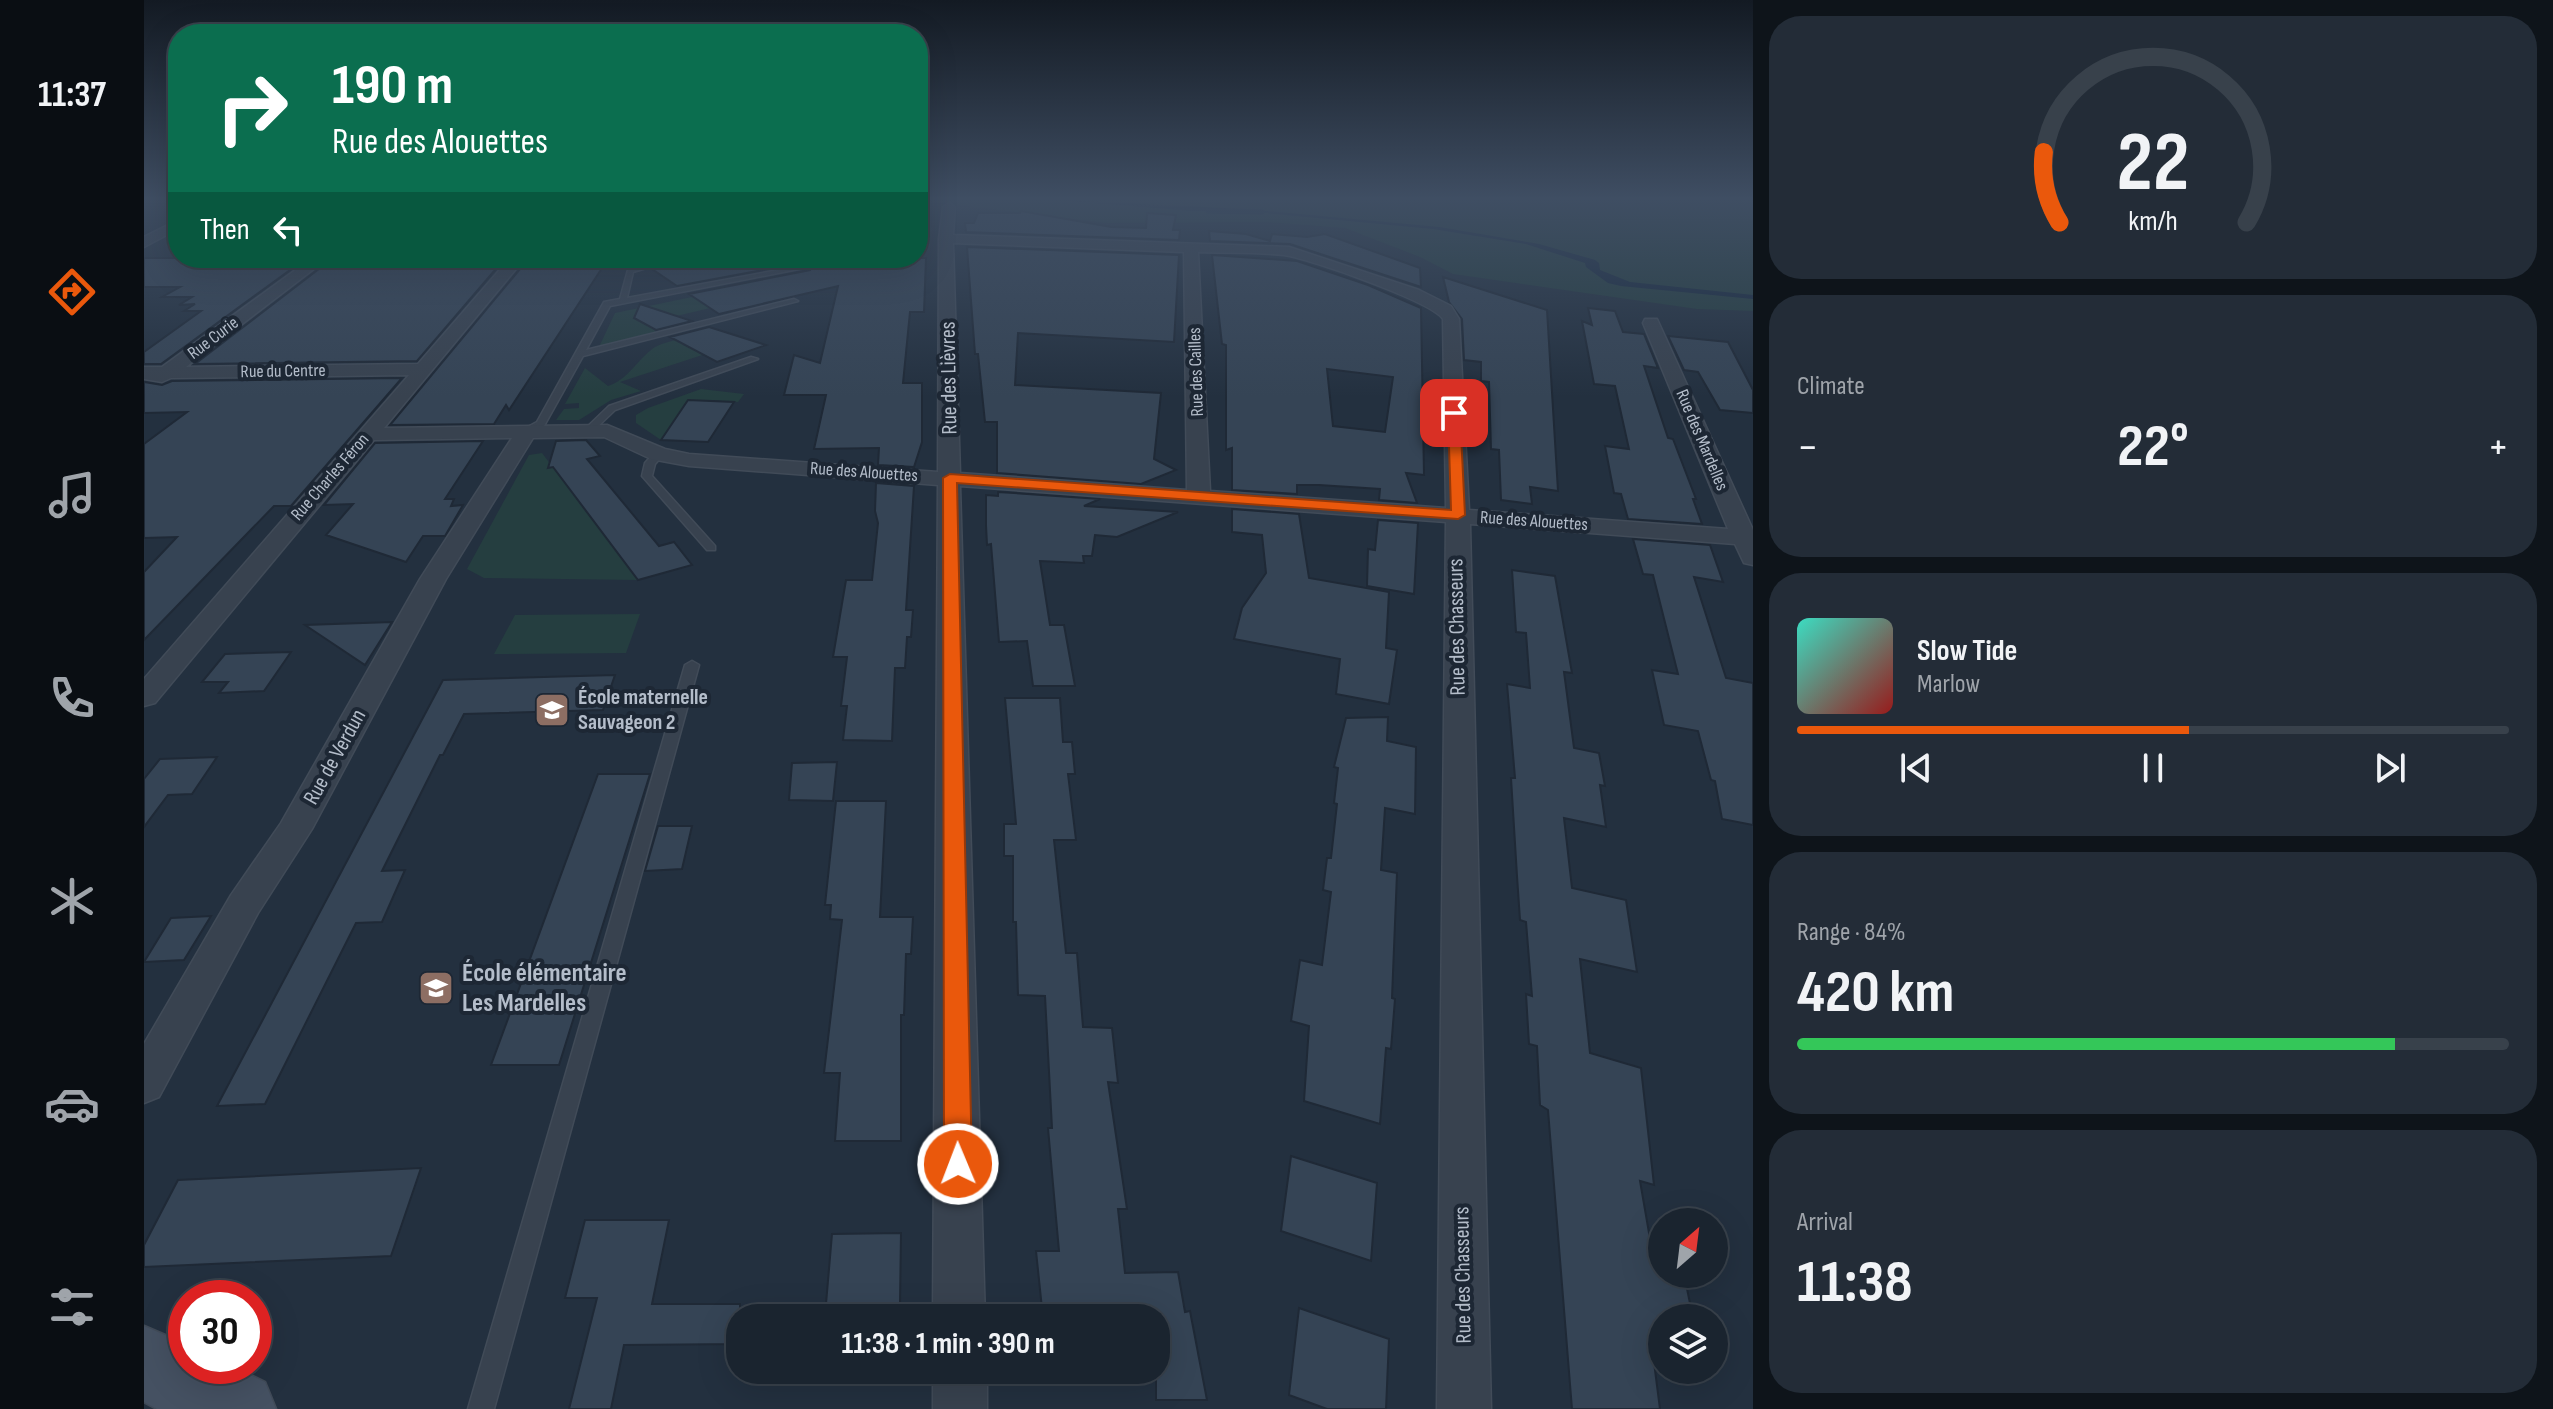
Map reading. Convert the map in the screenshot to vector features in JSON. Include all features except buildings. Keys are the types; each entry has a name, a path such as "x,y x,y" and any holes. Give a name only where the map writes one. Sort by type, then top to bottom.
{"street":[{"name":"Rue des Lièvres","path":"946,266 959,1304"},
{"name":"Rue des Cailles","path":"1190,266 1198,381 1199,497"},
{"name":"Rue des Chasseurs","path":"1337,266 1413,293 1445,309 1451,319 1458,515 1464,1409"},
{"name":"Rue Curie","path":"144,389 308,268"},
{"name":"Rue Charles Féron","path":"144,697 509,268"},
{"name":"Rue des Mardelles","path":"1651,323 1749,548"},
{"name":"Rue du Centre","path":"144,373 423,369"},
{"name":"Rue de Verdun","path":"144,1084 244,905 295,829 433,579 527,431"},
{"name":"Rue des Alouettes","path":"368,434 607,431 659,454 749,464 1458,515 1749,548"},
{"path":"144,1363 238,1409"},
{"path":"960,1384 960,1409"}],"lane":[{"path":"623,301 630,271 641,268"},
{"path":"527,431 541,424 607,304 801,268"},
{"path":"580,354 794,301"},
{"path":"589,430 612,408 754,359"},
{"path":"659,454 650,463 647,476 711,548"},
{"path":"481,1409 692,665"}],"green space":[{"path":"1437,266 1753,266 1753,311 1697,309 1453,274"},
{"path":"716,292 773,293 647,323 656,332 599,347 615,313"},
{"path":"730,333 748,340 620,382 641,391 611,400 579,420 556,420 564,409 579,408 579,403 565,404 585,368 608,386 621,380 651,350 667,342"},
{"path":"701,389 744,394 738,402 705,400 683,432 667,431 661,440 636,423 636,415 648,408"},
{"path":"542,453 638,580 484,578 467,569 529,455"},
{"path":"640,614 626,653 494,654 515,615"}],"water":[{"path":"1599,266 1600,270 1630,282 1753,295 1753,299 1621,286 1608,283 1586,267"}],"place":[{"name":"École maternelle Sauvageon 2","path":"552,710"},
{"name":"École élémentaire Les Mardelles","path":"436,988"}],"route":[{"path":"958,1164 950,478 1458,515 1454,413"}]}
